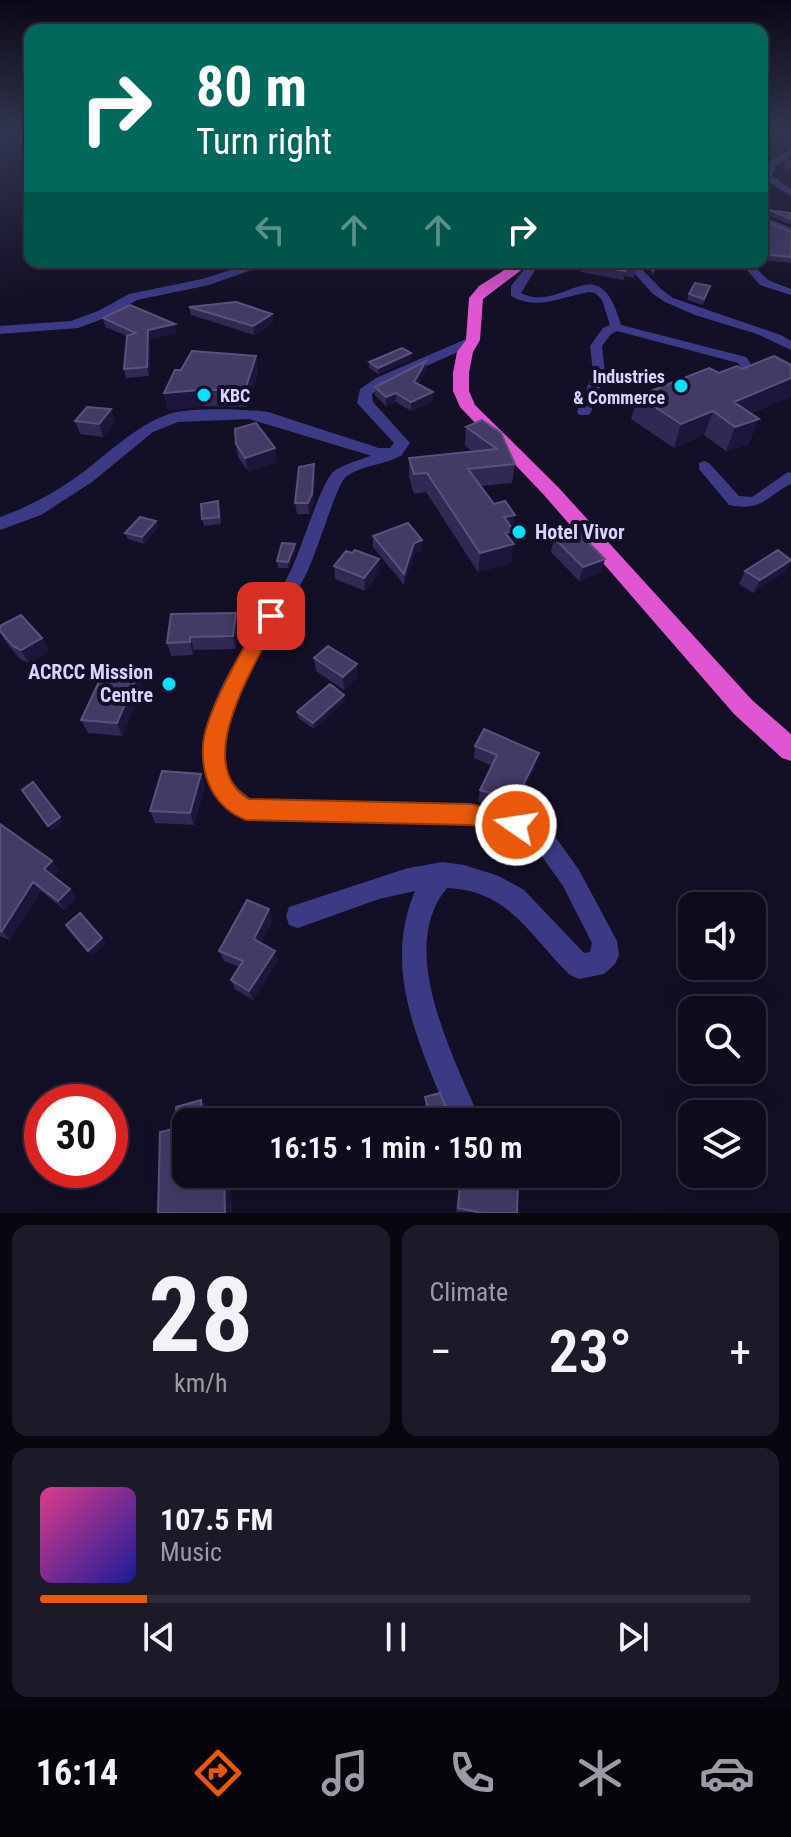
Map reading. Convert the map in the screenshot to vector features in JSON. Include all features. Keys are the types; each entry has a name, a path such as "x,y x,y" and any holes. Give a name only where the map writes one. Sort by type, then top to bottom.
{"highway":[{"path":"517,268 484,289 476,298 473,340 465,352 461,373 461,391 468,407 551,491 743,707 791,750"}],"street":[{"path":"768,222 791,232"},
{"path":"0,330 73,325 103,314 133,297 205,282 249,268"},
{"path":"530,268 517,286 515,294 518,298 534,302 576,290 598,290 605,294 616,327"},
{"path":"636,268 652,289 670,301 754,327 791,346"},
{"path":"749,268 763,284 791,292"},
{"path":"584,412 597,383 599,339 616,327 742,360 753,375"},
{"path":"298,916 393,885 443,874 481,882 512,897 579,966 595,965 606,955 604,941 571,878 546,843 516,825 471,814 246,809 220,787 214,764 213,745 225,707 271,616 294,582 337,474 386,459 402,443 365,403 365,392 381,381 473,340"},
{"path":"0,524 35,511 86,478 147,429 175,417 256,415 378,453 395,453"},
{"path":"704,466 735,501 755,502 788,477 791,479"},
{"path":"443,874 422,900 414,934 416,986 460,1108"}],"building":[{"path":"768,209 768,209 791,213 791,219"},
{"path":"768,222 791,232 791,257 768,255"},
{"path":"695,283 710,286 704,299 689,294"},
{"path":"236,302 272,314 253,326 189,307"},
{"path":"130,305 175,324 148,330 147,367 124,369 127,336 136,333 103,318"},
{"path":"402,348 411,353 378,368 369,362"},
{"path":"192,351 256,356 245,390 164,393 175,370 181,370"},
{"path":"774,356 791,365 791,378 734,402 759,419 735,427 713,411 681,424 638,396 709,368 719,373 737,366 742,369"},
{"path":"426,361 414,382 433,392 411,402 396,393 386,397 375,387"},
{"path":"87,407 111,409 99,424 75,421"},
{"path":"482,420 501,433 515,464 468,469 494,504 505,501 515,515 504,517 514,531 505,533 514,544 480,553 427,473 414,474 409,458 497,449 466,427"},
{"path":"256,423 275,448 245,458 236,444 235,429"},
{"path":"314,464 312,494 308,503 295,503 299,467"},
{"path":"218,501 219,517 202,519 201,504"},
{"path":"140,517 156,521 142,537 125,533"},
{"path":"408,523 422,540 414,543 404,574 373,536"},
{"path":"559,530 576,530 605,559 583,567 554,538"},
{"path":"282,543 295,544 288,562 277,561"},
{"path":"355,550 379,559 364,578 334,566 346,551 352,553"},
{"path":"778,550 791,560 760,580 745,571"},
{"path":"236,613 233,636 190,637 190,642 167,643 171,614"},
{"path":"21,615 42,638 21,650 13,646 0,631 0,626"},
{"path":"328,646 357,664 343,677 314,658"},
{"path":"104,671 138,674 117,723 81,720"},
{"path":"330,684 344,695 313,723 297,712"},
{"path":"484,729 539,753 523,785 533,789 527,803 480,790 497,755 475,746"},
{"path":"162,771 201,774 190,813 150,811"},
{"path":"33,782 60,817 48,826 22,790"},
{"path":"0,824 52,861 44,869 70,889 58,901 33,882 2,931 0,931"},
{"path":"247,900 269,909 254,939 275,951 249,991 231,980 243,961 219,951"},
{"path":"80,913 102,938 88,951 66,925"},
{"path":"440,1093 446,1108 428,1108 425,1097"},
{"path":"201,1100 202,1108 176,1107"},
{"path":"172,1129 172,1188 224,1188 225,1213 158,1213 160,1132"},
{"path":"460,1188 518,1188 517,1213 482,1213 458,1208"}],"place":[{"name":"Industries & Commerce","path":"681,386"},
{"name":"KBC","path":"204,395"},
{"name":"Hotel Vivor","path":"519,532"},
{"name":"ACRCC Mission Centre","path":"169,684"}],"route":[{"path":"271,616 225,707 213,745 220,787 233,801 246,809 471,814 516,825"}]}
